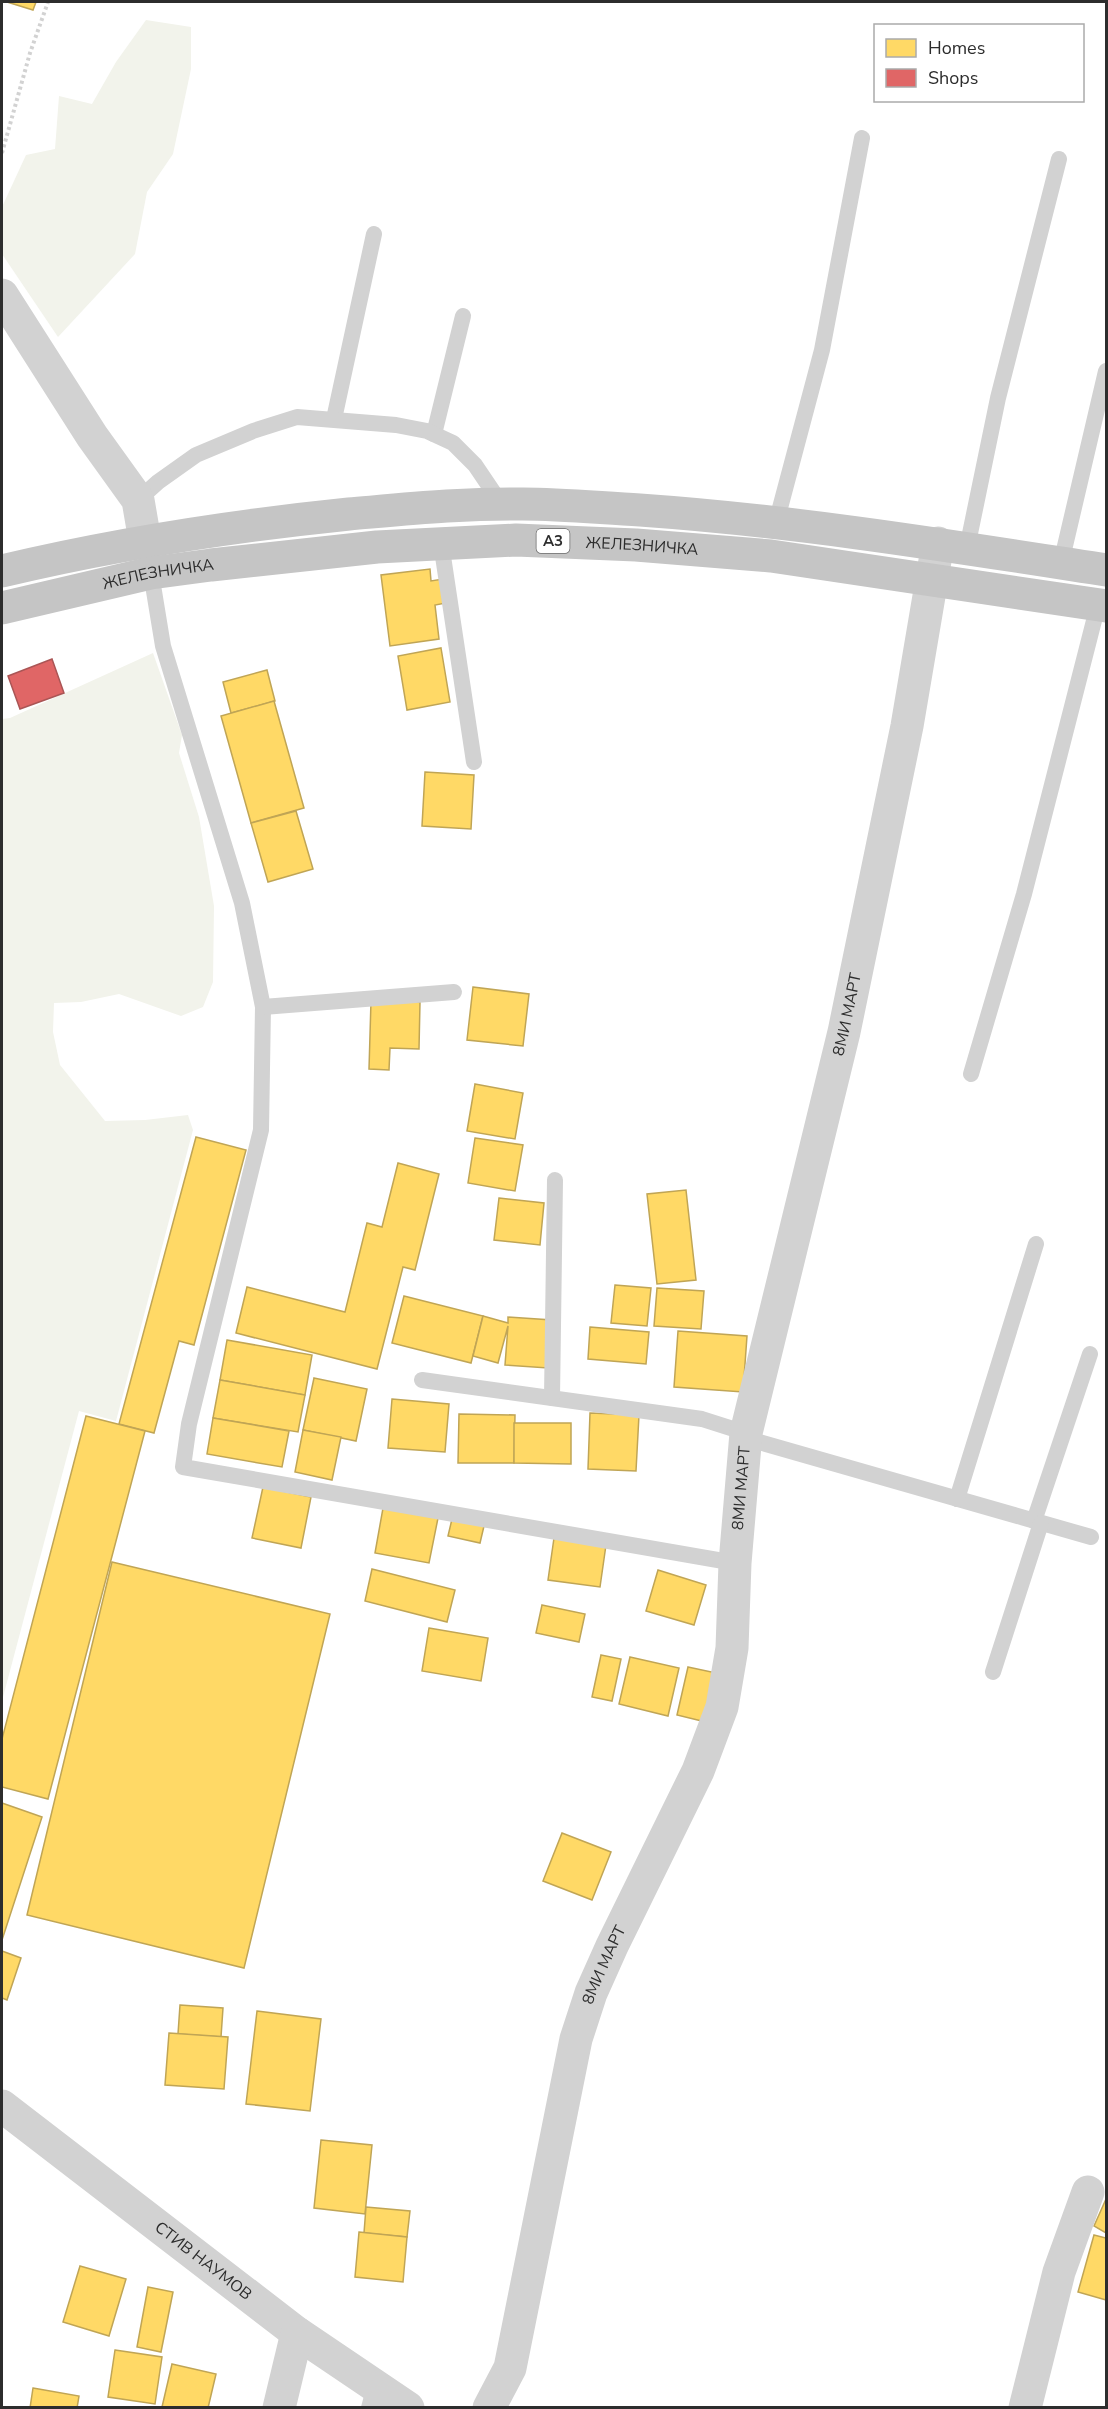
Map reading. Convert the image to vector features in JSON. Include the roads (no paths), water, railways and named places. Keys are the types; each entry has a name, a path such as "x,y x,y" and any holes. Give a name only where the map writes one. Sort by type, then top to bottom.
{"main road":[{"name":"ЖЕЛЕЗНИЧКА","path":"2,571 145,541 285,520 436,506 502,505 607,508 776,523 952,546 1107,570"},
{"name":"ЖЕЛЕЗНИЧКА","path":"2,608 151,573 377,547 516,540 636,545 771,556 1102,606"},
{"path":"145,541 151,573"}],"street":[{"path":"2,295 92,436 138,500 145,541"},
{"name":"8МИ МАРТ","path":"489,2408 510,2368 576,2039 591,1993 698,1771 722,1707 732,1648 735,1563 746,1435 844,1032 907,726 933,580 952,546"},
{"name":"СТИВ НАУМОВ","path":"2,2106 297,2333 372,2396 408,2408"},
{"path":"1025,2408 1059,2272 1088,2192"},
{"path":"279,2408 297,2333"}],"lane":[{"path":"776,523 822,350 862,138"},
{"path":"952,546 998,398 1059,159"},
{"path":"334,419 374,234"},
{"path":"434,434 463,316"},
{"path":"1061,563 1107,371"},
{"path":"138,500 158,482 196,455 253,431 297,417 396,425 434,434 453,443 476,465 502,505"},
{"path":"441,543 474,762"},
{"path":"151,573 163,646 242,903 263,1007 261,1130 189,1424 183,1467 735,1563"},
{"path":"971,1074 1027,882 1102,606"},
{"path":"263,1007 454,992"},
{"path":"552,1398 555,1180"},
{"path":"957,1499 1036,1244"},
{"path":"993,1672 1090,1354"},
{"path":"422,1380 702,1419 746,1435 1091,1537"}]}
